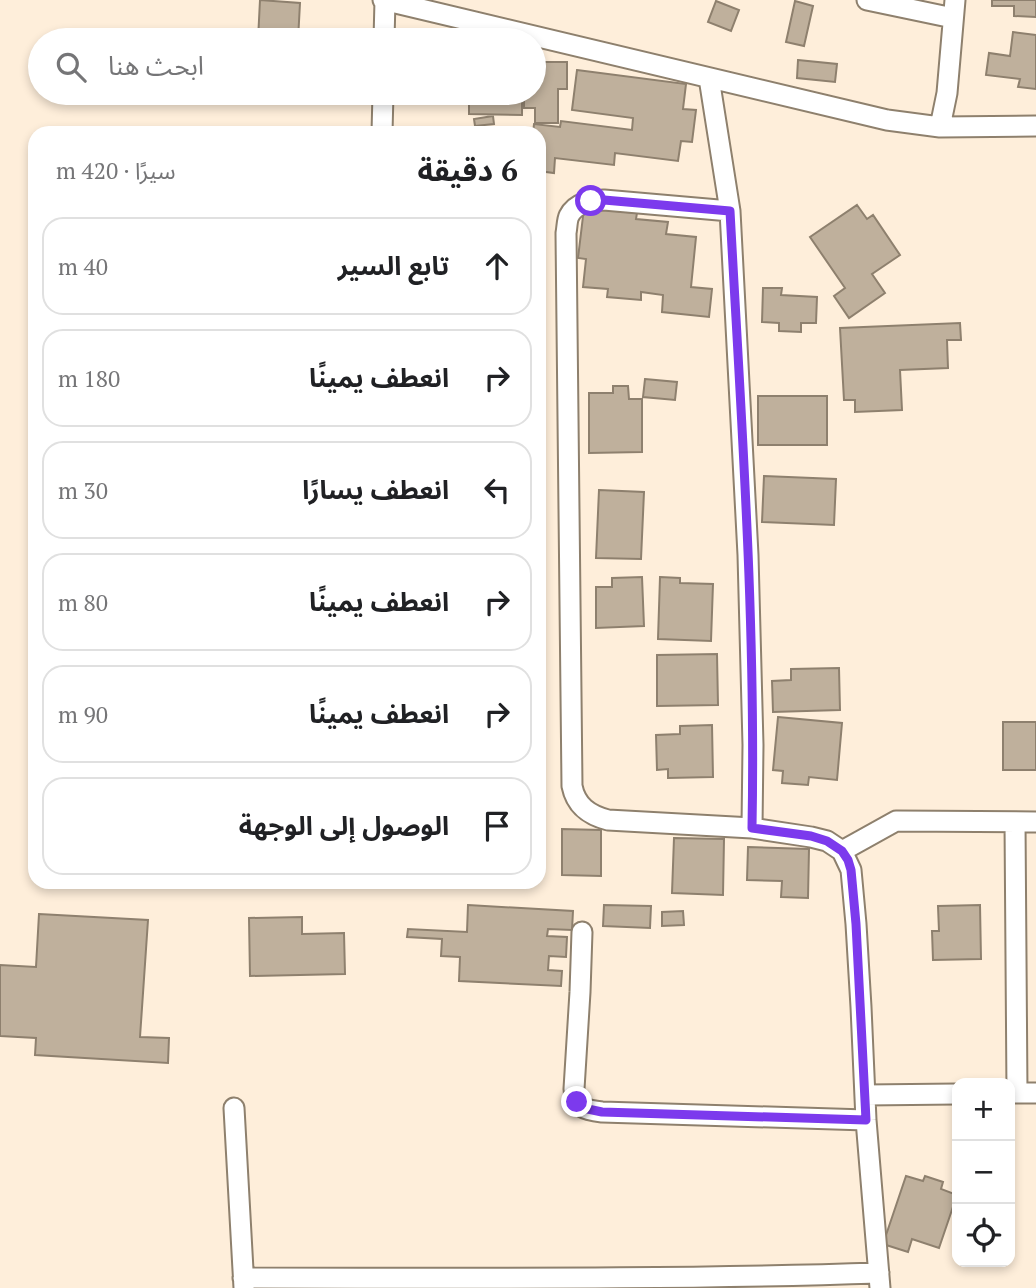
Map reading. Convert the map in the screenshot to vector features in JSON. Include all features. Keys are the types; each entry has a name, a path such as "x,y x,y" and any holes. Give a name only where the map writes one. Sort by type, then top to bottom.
{"street":[{"path":"384,28 384,0 501,28"},
{"path":"867,0 954,9 947,93 940,127"},
{"path":"546,39 887,120 940,127 1036,126"},
{"path":"709,78 730,211 748,555 753,745 752,828"},
{"path":"382,126 383,105"},
{"path":"234,1108 243,1283 565,1278 879,1281 866,1120 853,884 851,870 842,851 827,841 811,836 752,828 608,820 591,815 583,809 572,786 566,233 569,216 580,204 604,200 730,211"},
{"path":"842,851 896,821 1036,822"},
{"path":"1016,822 1021,1093"},
{"path":"582,932 574,1089 577,1102 583,1108 602,1112 866,1120"},
{"path":"865,1095 952,1094"}],"building":[{"path":"260,0 300,3 299,28 259,28"},
{"path":"992,0 1036,0 1036,17 1014,16 1014,6 992,6"},
{"path":"716,1 739,10 731,31 708,22"},
{"path":"795,1 813,6 804,46 786,42"},
{"path":"1013,32 1036,35 1036,89 1018,87 1020,79 986,75 989,53 1010,56"},
{"path":"798,60 837,64 835,82 797,78"},
{"path":"546,62 567,62 567,89 558,89 558,123 535,123 535,108 524,108 524,105 546,105"},
{"path":"577,70 686,84 683,109 696,110 692,142 681,141 678,161 615,153 614,165 555,158 554,173 546,172 546,126 534,124 560,127 561,121 632,130 633,118 572,110"},
{"path":"469,105 522,105 522,115 469,114"},
{"path":"493,116 494,124 475,126 474,119"},
{"path":"857,205 867,219 873,215 900,255 872,274 885,293 849,318 834,296 845,288 810,237"},
{"path":"584,208 637,213 636,219 668,222 666,234 696,237 691,287 712,289 709,317 662,312 663,295 641,292 641,300 607,297 608,289 583,287 586,259 578,258"},
{"path":"763,288 782,288 781,295 817,297 816,323 801,323 801,332 779,331 779,323 762,322"},
{"path":"960,323 961,340 947,340 948,368 900,370 902,410 855,412 855,400 844,400 840,328"},
{"path":"645,379 677,382 675,400 643,397"},
{"path":"613,386 628,386 629,399 642,399 642,452 589,453 589,393 613,393"},
{"path":"758,396 827,396 827,445 758,445"},
{"path":"764,476 836,479 834,525 762,522"},
{"path":"599,490 644,492 641,559 596,558"},
{"path":"642,577 644,626 596,628 596,587 612,587 612,578"},
{"path":"660,577 680,578 680,583 713,584 711,641 658,639"},
{"path":"717,654 718,705 657,706 657,655"},
{"path":"839,668 840,710 773,712 772,681 791,680 791,669"},
{"path":"778,717 842,723 837,780 809,777 808,785 782,783 783,771 773,770"},
{"path":"1003,722 1036,722 1036,770 1003,770"},
{"path":"712,725 713,777 668,778 668,769 657,770 656,735 680,734 680,726"},
{"path":"562,829 601,830 601,876 562,875"},
{"path":"674,838 724,839 723,895 672,893"},
{"path":"748,847 809,849 808,898 781,897 782,881 747,880"},
{"path":"468,905 573,911 572,930 548,929 547,936 567,937 566,957 549,956 548,970 562,971 561,986 459,981 460,957 441,956 442,939 407,937 408,929 467,932"},
{"path":"604,905 651,906 650,928 603,926"},
{"path":"980,905 981,959 933,960 932,931 939,931 938,906"},
{"path":"683,911 684,925 662,926 662,912"},
{"path":"39,914 148,920 140,1037 169,1038 168,1063 35,1055 36,1038 0,1036 0,965 36,967"},
{"path":"302,917 302,934 344,933 345,974 250,976 249,918"},
{"path":"906,1176 923,1181 925,1176 943,1182 941,1189 952,1193 952,1210 939,1248 912,1239 908,1252 883,1244"}],"route":[{"path":"577,1102 583,1108 602,1112 866,1120 856,924 848,860 842,851 827,841 811,836 752,828 753,745 748,555 730,211 591,201"}]}
